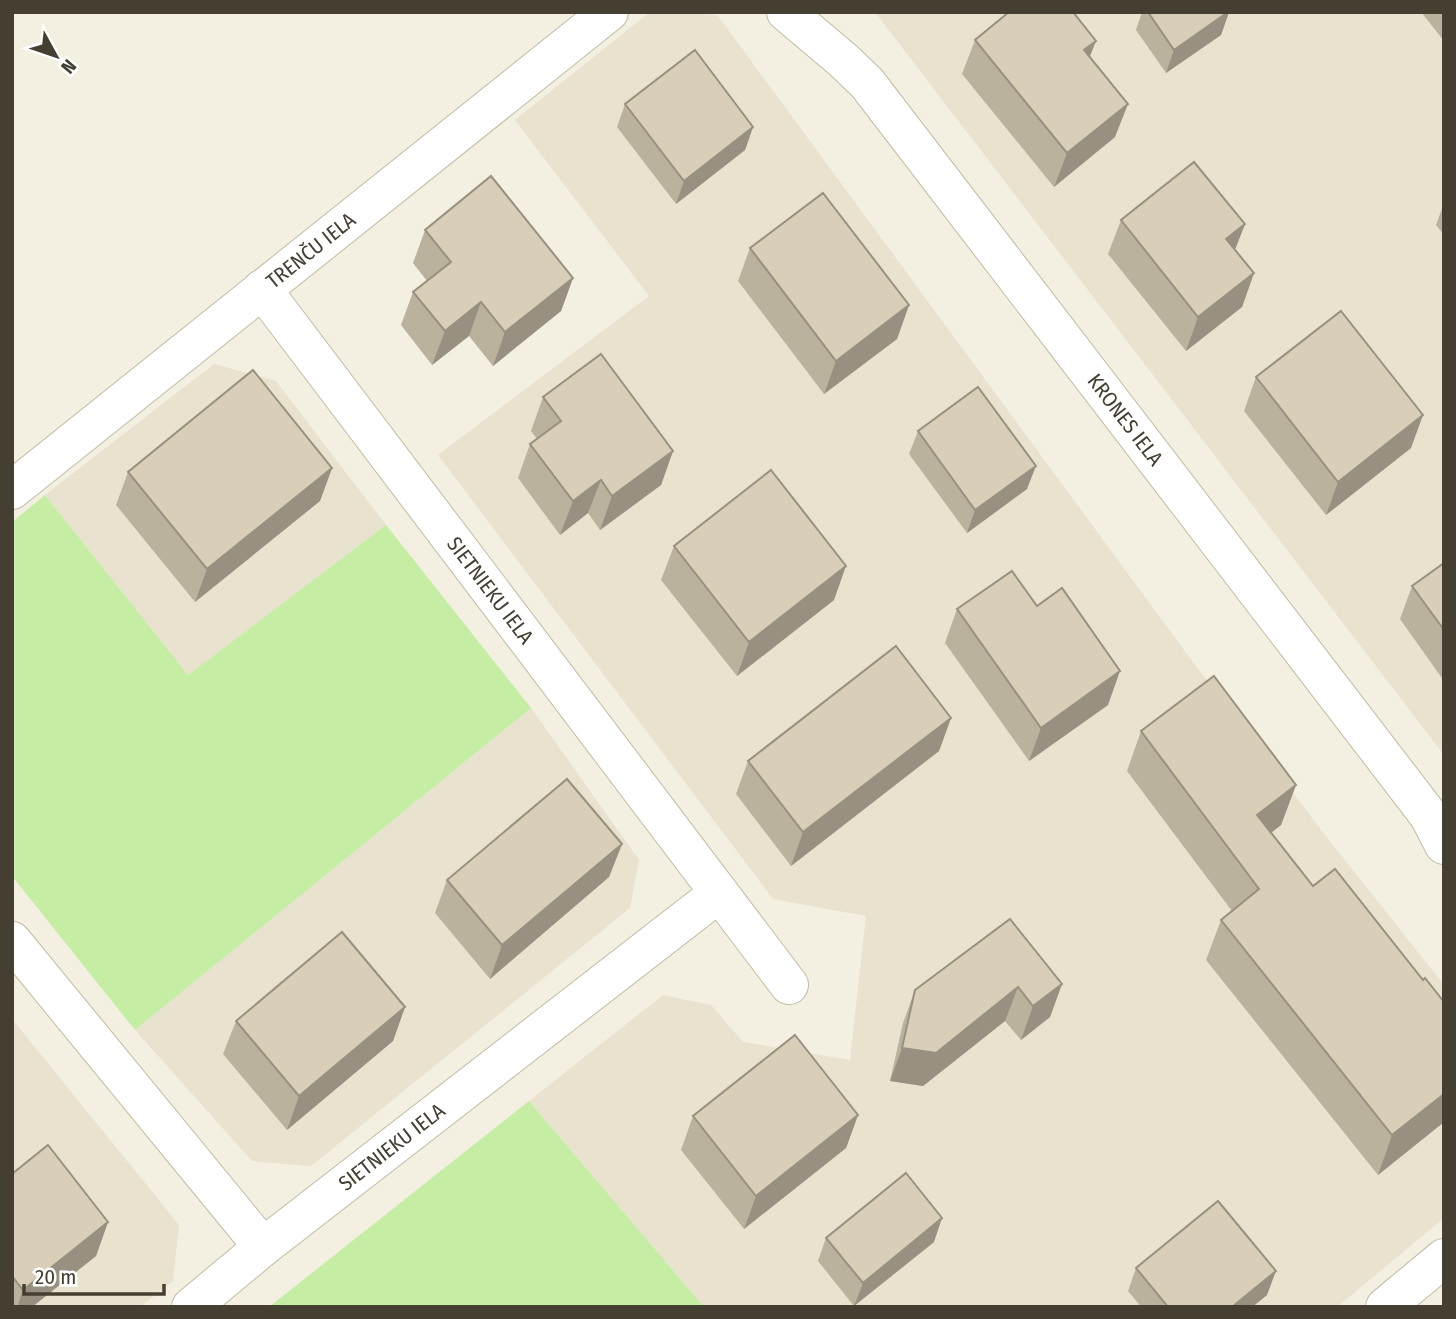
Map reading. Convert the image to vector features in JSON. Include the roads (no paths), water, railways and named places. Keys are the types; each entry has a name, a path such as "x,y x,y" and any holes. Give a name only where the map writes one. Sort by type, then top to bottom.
{"street":[{"name":"TRENČU IELA","path":"12,490 609,12"},
{"name":"KRONES IELA","path":"786,12 867,83 1429,816 1444,845"},
{"name":"SIETNIEKU IELA","path":"262,289 789,985"},
{"name":"SIETNIEKU IELA","path":"191,1307 263,1247 719,892"},
{"path":"12,941 263,1247"},
{"path":"1385,1307 1444,1258"}]}
